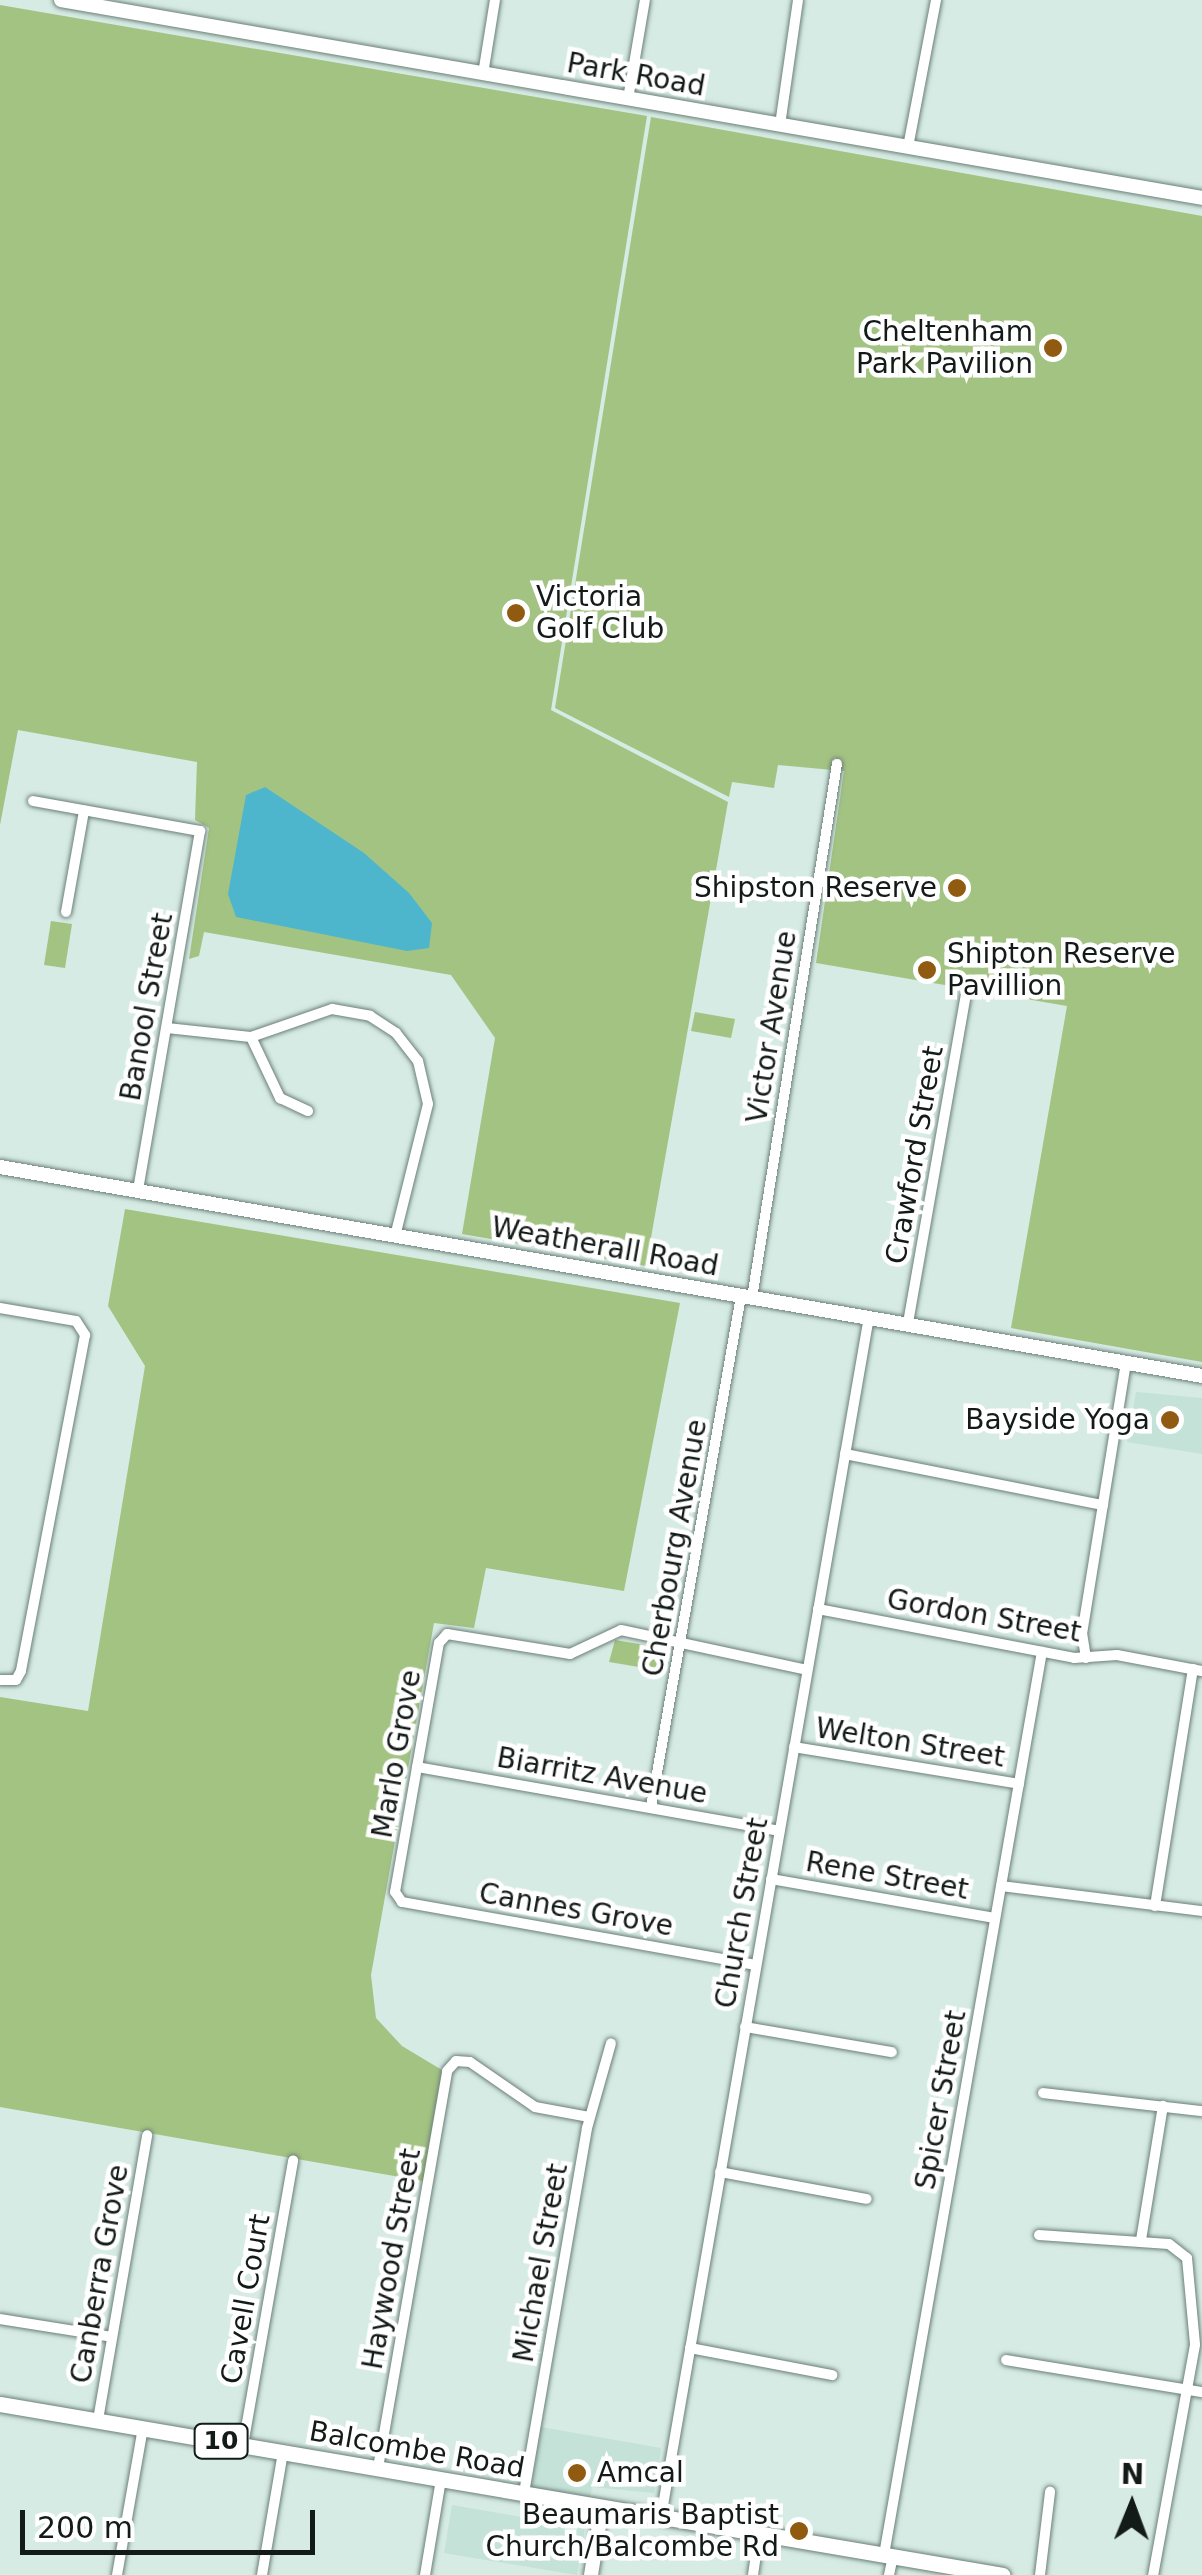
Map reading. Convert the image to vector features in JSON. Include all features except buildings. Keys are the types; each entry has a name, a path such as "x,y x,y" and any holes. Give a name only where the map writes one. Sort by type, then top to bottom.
{"main road":[{"name":"Balcombe Road","path":"0,2404 1003,2575"}],"street":[{"name":"Park Road","path":"61,0 116,5 483,74 1202,198"},
{"path":"483,74 495,0"},
{"path":"628,98 644,0"},
{"path":"780,125 798,0"},
{"path":"912,148 936,0"},
{"name":"Victor Avenue","path":"747,1296 837,764"},
{"path":"33,802 84,810 66,912"},
{"name":"Banool Street","path":"84,810 200,831 138,1190"},
{"name":"Crawford Street","path":"908,1323 966,994"},
{"path":"167,1028 251,1037 300,1015 342,1009 378,1020 408,1046 424,1078 427,1113 395,1236"},
{"path":"251,1037 280,1098 308,1111"},
{"name":"Weatherall Road","path":"0,1167 1202,1376"},
{"name":"Cherbourg Avenue","path":"651,1807 747,1296"},
{"path":"0,1308 76,1321 85,1338 21,1671 4,1681"},
{"name":"Church Street","path":"661,2517 869,1316"},
{"path":"1086,1658 1082,1634 1126,1363"},
{"path":"845,1454 1103,1505"},
{"name":"Gordon Street","path":"818,1609 1042,1652 1086,1658 1110,1654 1198,1670"},
{"name":"Marlo Grove","path":"395,1892 439,1643 454,1633 570,1654 613,1630 682,1641"},
{"path":"682,1641 807,1670"},
{"name":"Spicer Street","path":"889,2575 889,2556 1042,1652"},
{"path":"1156,1906 1198,1670"},
{"name":"Welton Street","path":"794,1747 1018,1784"},
{"name":"Biarritz Avenue","path":"417,1767 779,1831"},
{"name":"Rene Street","path":"771,1879 995,1918"},
{"path":"1001,1886 1202,1911"},
{"name":"Cannes Grove","path":"395,1892 402,1902 756,1966"},
{"path":"745,2026 892,2052"},
{"name":"Michael Street","path":"524,2494 589,2116 602,2092 611,2043"},
{"name":"Haywood Street","path":"378,2468 448,2071 456,2061 470,2062 535,2107 589,2116"},
{"path":"1043,2093 1202,2111"},
{"path":"1141,2240 1163,2106"},
{"name":"Canberra Grove","path":"98,2420 147,2135"},
{"name":"Cavell Court","path":"244,2445 293,2160"},
{"path":"720,2172 867,2199"},
{"path":"1039,2235 1169,2244 1187,2258 1196,2345 1184,2389 1153,2575"},
{"path":"0,2319 112,2337"},
{"path":"690,2348 832,2375"},
{"path":"1006,2360 1202,2392"},
{"path":"118,2575 143,2428"},
{"path":"262,2575 283,2452"},
{"path":"424,2575 441,2479"},
{"path":"1040,2575 1050,2492"},
{"path":"591,2575 602,2507"},
{"path":"753,2575 759,2534"}],"shaded area":[{"path":"1136,1392 1202,1398 1202,1454 1127,1442"},
{"path":"541,2427 661,2448 654,2493 592,2487 577,2575 444,2553 452,2505 527,2518"}],"green space":[{"name":"Victoria Golf Club","path":"0,5 647,116 551,710 728,802 646,1266 462,1234 495,1038 451,975 204,932 199,956 189,959 209,828 195,820 197,762 18,730 0,825"},
{"path":"651,117 1202,216 1202,1362 1011,1328 1067,1006 816,963 844,771 778,765 774,788 732,782 729,797 555,708"},
{"path":"51,921 72,924 65,968 44,965"},
{"path":"695,1012 735,1019 731,1038 691,1031"},
{"path":"125,1209 680,1303 624,1591 486,1568 474,1628 434,1623 371,1975 376,2018 402,2046 442,2070 423,2181 0,2107 0,1697 88,1711 145,1366 108,1306"},
{"path":"615,1640 663,1648 663,1671 609,1662"}],"water":[{"path":"265,787 364,853 409,893 432,923 429,948 407,951 236,917 228,894 246,795"}],"place":[{"name":"Cheltenham Park Pavilion","path":"1053,348"},
{"name":"Victoria Golf Club","path":"516,613"},
{"name":"Shipston Reserve","path":"957,888"},
{"name":"Shipton Reserve Pavillion","path":"927,970"},
{"name":"Bayside Yoga","path":"1170,1420"},
{"name":"Amcal","path":"577,2473"},
{"name":"Beaumaris Baptist Church/Balcombe Rd","path":"799,2531"}]}
